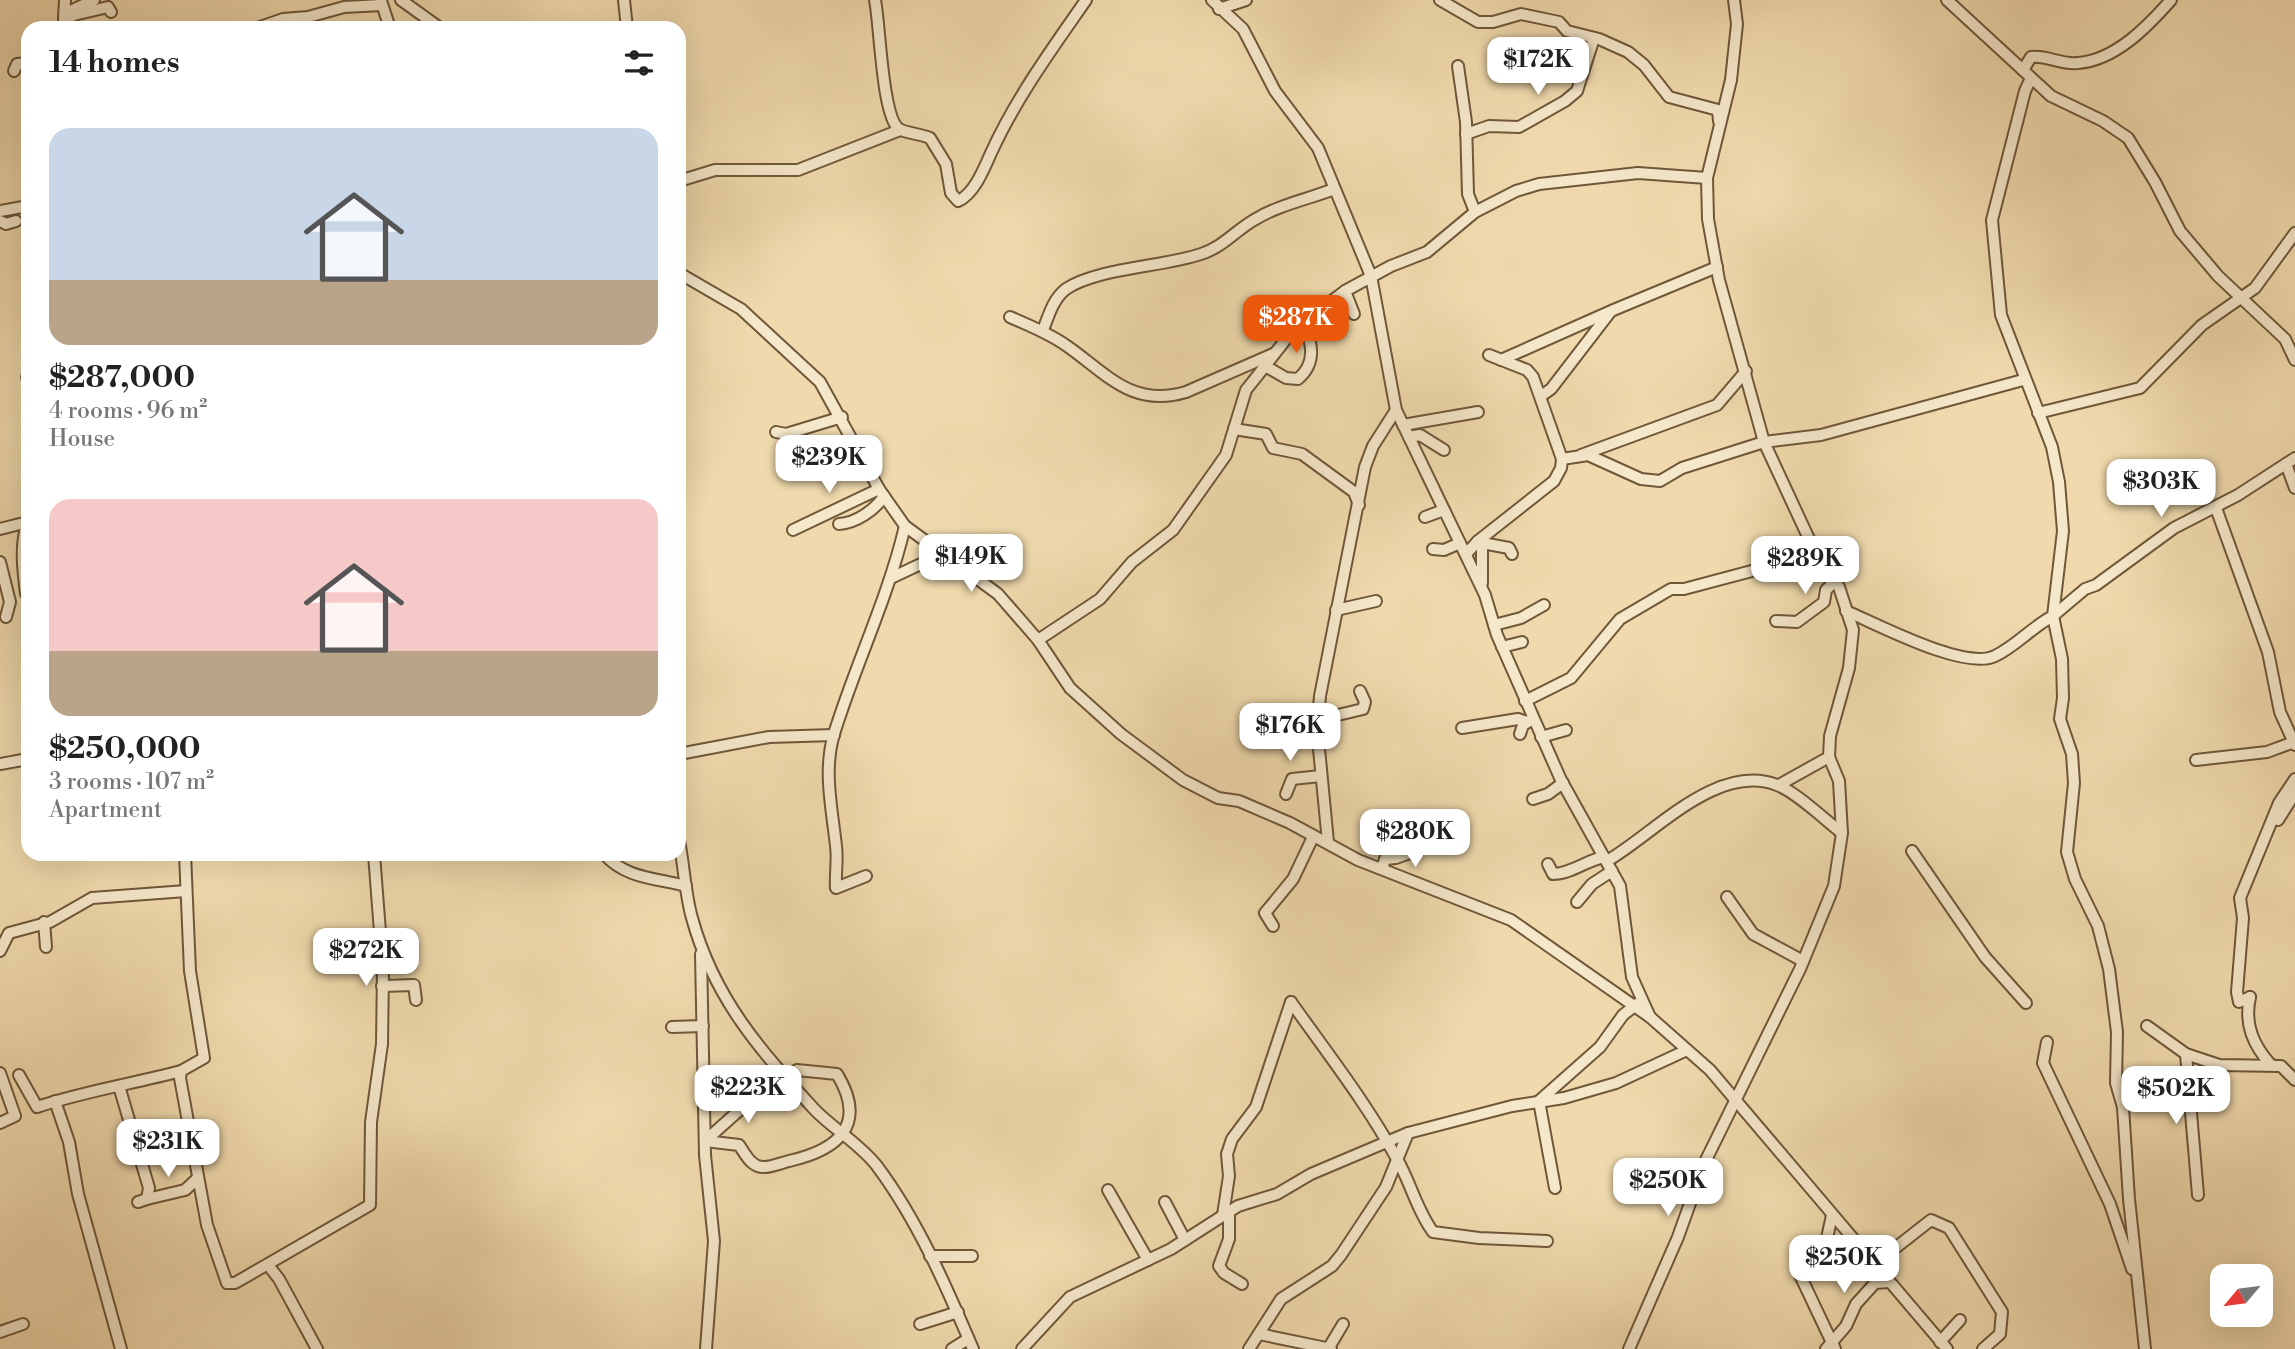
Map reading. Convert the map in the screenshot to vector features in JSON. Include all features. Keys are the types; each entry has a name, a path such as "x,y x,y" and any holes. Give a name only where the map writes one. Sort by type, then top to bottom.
{"street":[{"path":"64,21 65,0"},
{"path":"64,21 93,0"},
{"path":"401,0 430,21"},
{"path":"624,0 626,21"},
{"path":"875,0 887,102 893,121 900,130"},
{"path":"686,179 715,170 798,170 900,130 930,138 946,164 954,198 958,201 965,197 982,173 1001,131 1039,68 1086,0"},
{"path":"1216,4 1246,0"},
{"path":"1440,0 1457,3 1466,16 1478,22 1493,22 1521,14 1559,22 1567,31 1594,38 1628,52 1644,65 1669,97 1717,110 1719,121"},
{"path":"1629,1349 1678,1237 1704,1164 1803,961 1834,886 1842,833 1839,781 1829,757 1832,725 1849,668 1853,629 1835,582 1816,554 1764,442 1717,267 1708,219 1707,178 1731,80 1737,24 1734,0"},
{"path":"1947,0 2052,96 2103,121 2128,138 2155,182 2180,232 2218,276 2285,339 2295,360"},
{"path":"2022,70 2031,57 2043,55 2056,62 2080,63 2105,55 2140,35 2171,0"},
{"path":"277,21 308,18 344,7 381,2 388,21"},
{"path":"1216,4 1244,29 1275,92 1318,148 1371,276 1395,410 1481,587 1530,720 1620,886 1638,1003"},
{"path":"64,21 74,15 108,7 111,12"},
{"path":"1466,134 1489,126 1519,127 1565,101 1577,91 1594,38"},
{"path":"13,71 17,64 21,64"},
{"path":"1458,66 1466,134 1468,194 1475,212"},
{"path":"2031,78 2025,91 1992,220 2001,315 2023,380 2052,447 2059,482 2063,531 2053,616 2062,659 2063,698 2060,719 2072,754 2074,783 2067,852 2098,926 2109,969 2117,1032 2116,1083 2123,1107 2129,1199 2145,1349"},
{"path":"1038,640 1100,599 1132,562 1173,530 1217,470 1246,390 1273,354 1304,320 1345,291 1371,276 1427,252 1475,212 1516,191 1539,184 1638,173 1707,178"},
{"path":"1043,330 1055,300 1069,287 1089,278 1166,265 1204,253 1225,244 1260,217 1335,189"},
{"path":"16,221 6,225 1,211 21,207"},
{"path":"2038,413 2140,388 2202,325 2243,298 2265,275 2295,233"},
{"path":"1501,360 1717,267"},
{"path":"686,278 741,309 820,382 842,417 881,492 905,526 998,594 1038,640 1070,688 1152,759 1183,780 1218,797 1239,801 1382,869 1511,920 1638,1003 1734,1098 1942,1346 1960,1320"},
{"path":"1345,291 1354,314"},
{"path":"1541,396 1551,389 1611,311"},
{"path":"1010,317 1043,330 1110,380 1140,396 1186,392 1273,354"},
{"path":"1265,366 1286,379 1298,379 1306,372 1313,356 1304,320"},
{"path":"1466,554 1554,481 1561,468 1562,459 1541,396 1527,370 1521,351"},
{"path":"1489,355 1527,370"},
{"path":"1579,456 1717,405 1746,371"},
{"path":"1562,459 1588,455 1641,480 1660,481 1682,468 1764,442 1821,435 2023,380"},
{"path":"1328,842 1317,720 1336,610 1369,457 1395,410"},
{"path":"1403,425 1478,412"},
{"path":"776,432 786,434 842,417"},
{"path":"1234,429 1266,434 1273,448 1302,454 1354,492 1359,505"},
{"path":"1409,437 1420,435 1444,450"},
{"path":"1846,611 1904,636 1977,660 1995,656 2053,616 2085,589 2096,585 2174,528 2216,508 2291,461 2295,488"},
{"path":"839,524 862,516 878,504 881,492"},
{"path":"793,530 881,492"},
{"path":"2196,760 2267,752 2294,743 2280,712 2269,652 2216,508"},
{"path":"1425,516 1444,510"},
{"path":"0,529 21,524"},
{"path":"866,876 836,888 837,849 829,793 834,735 857,665 891,578 905,526"},
{"path":"1433,549 1444,550 1460,543"},
{"path":"1479,543 1509,548 1513,554"},
{"path":"1479,543 1481,587"},
{"path":"891,578 925,562 938,552"},
{"path":"1525,701 1571,678 1620,619 1671,589 1684,589 1816,554"},
{"path":"0,562 10,602 6,617"},
{"path":"1776,621 1797,622 1824,602 1826,590 1835,582"},
{"path":"1336,610 1376,601"},
{"path":"1494,625 1531,614 1544,604"},
{"path":"1502,647 1522,642"},
{"path":"1317,720 1363,709 1365,702 1360,691"},
{"path":"1462,728 1518,719 1530,720"},
{"path":"1520,734 1522,724 1530,720"},
{"path":"1541,737 1566,730"},
{"path":"686,753 769,737 834,735"},
{"path":"1779,785 1829,757"},
{"path":"0,764 21,760"},
{"path":"1286,794 1292,779 1321,776"},
{"path":"2295,779 2279,803 2240,898 2243,918 2237,992 2239,1002 2250,997 2246,1018 2260,1051 2295,1080"},
{"path":"1577,902 1608,863 1634,845 1654,825 1676,810 1739,780 1779,785 1842,833"},
{"path":"1533,799 1563,783"},
{"path":"2259,857 2263,858 2279,819 2295,793"},
{"path":"1273,926 1265,913 1293,879 1313,837"},
{"path":"1382,869 1385,859 1396,859 1421,849"},
{"path":"1912,851 1985,957 2026,1003"},
{"path":"1548,864 1553,874 1562,874 1589,859 1608,863"},
{"path":"19,1075 37,1108 93,1089 119,1086 181,1071 204,1058 193,998 185,861"},
{"path":"181,1071 182,1097 207,1225 227,1283 234,1283 268,1265 370,1205 371,1122 382,1044 382,986 374,861"},
{"path":"610,861 615,866 640,877 687,886"},
{"path":"683,861 701,944 713,977 732,1012 816,1111 860,1147 881,1172 930,1255 958,1312 970,1344 952,1349"},
{"path":"0,951 9,933 44,922 92,898 186,891"},
{"path":"1727,897 1753,934 1803,961"},
{"path":"44,922 46,947"},
{"path":"701,944 705,1141 714,1241 706,1349"},
{"path":"382,986 414,985 416,1000"},
{"path":"1242,1284 1224,1273 1219,1265 1228,1239 1227,1154 1232,1139 1256,1107 1291,1003 1373,1118 1398,1160 1420,1213 1433,1232 1479,1238 1547,1241"},
{"path":"1539,1101 1600,1047 1638,1003"},
{"path":"671,1027 703,1026"},
{"path":"2147,1026 2186,1054 2219,1065 2295,1067"},
{"path":"2047,1042 2043,1063 2110,1204 2141,1294"},
{"path":"1022,1349 1070,1297 1148,1260 1226,1213 1276,1194 1311,1174 1408,1133 1539,1101 1564,1098 1615,1083 1687,1050"},
{"path":"2186,1054 2198,1195"},
{"path":"797,1070 837,1074 848,1098 849,1117 839,1141 813,1156 762,1167 751,1162 739,1145 705,1141 753,1098 788,1079 797,1070"},
{"path":"0,1073 15,1116 0,1123"},
{"path":"119,1086 145,1166 149,1188 143,1201 186,1189 198,1178"},
{"path":"55,1101 69,1142 81,1208 121,1349"},
{"path":"1539,1101 1555,1188"},
{"path":"1249,1349 1281,1299 1332,1266 1386,1187 1408,1133"},
{"path":"1108,1190 1148,1260"},
{"path":"1165,1202 1185,1240"},
{"path":"1831,1346 1799,1273 1807,1254 1826,1242 1832,1216"},
{"path":"1870,1260 1885,1256 1931,1220 1949,1228 2002,1312 2000,1334 1983,1349"},
{"path":"930,1255 972,1256"},
{"path":"268,1265 279,1279 317,1349"},
{"path":"1831,1346 1875,1283 1888,1282"},
{"path":"920,1324 958,1312"},
{"path":"0,1332 23,1324"},
{"path":"1259,1334 1329,1349 1343,1324"}]}
